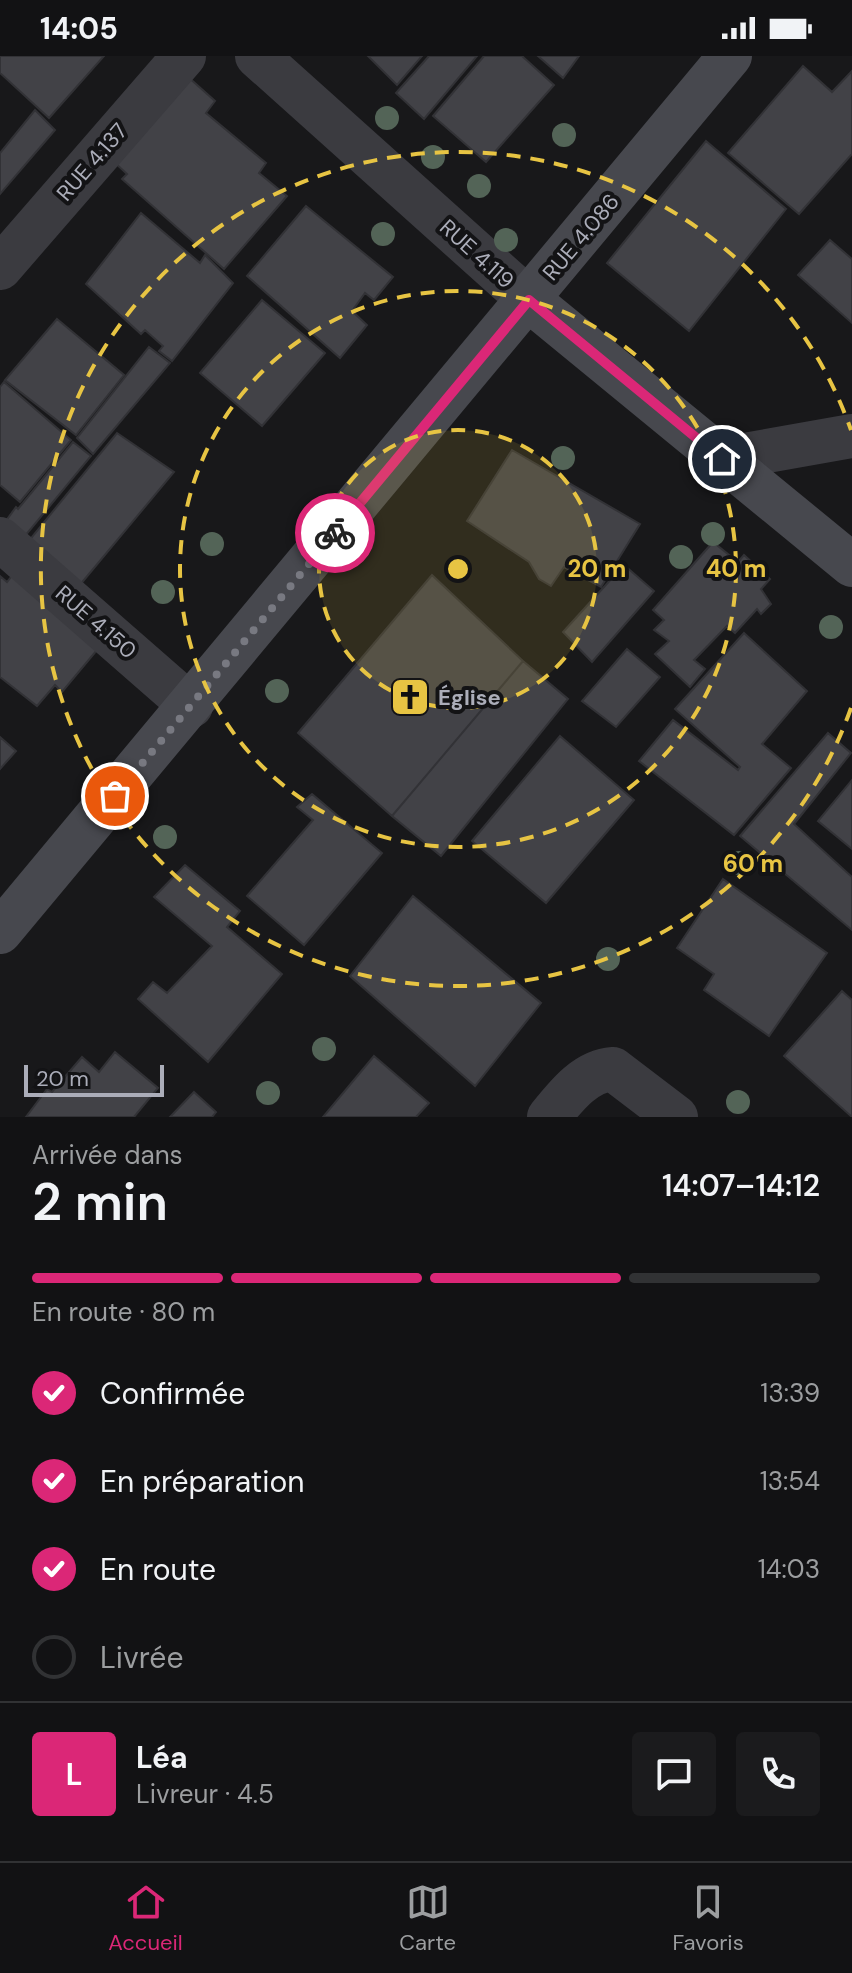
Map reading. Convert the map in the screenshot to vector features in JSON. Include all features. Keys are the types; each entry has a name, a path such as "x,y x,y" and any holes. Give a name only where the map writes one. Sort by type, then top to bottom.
{"street":[{"name":"RUE 4.137","path":"0,268 184,56"},
{"name":"RUE 4.119","path":"257,56 529,300 852,565"},
{"name":"RUE 4.086","path":"0,932 730,56"},
{"path":"722,459 852,436"},
{"name":"RUE 4.150","path":"0,539 191,706"},
{"path":"549,1117 583,1080 597,1071 613,1069 676,1117"}],"building":[{"path":"0,56 104,56 49,118 0,73"},
{"path":"368,56 422,56 397,85"},
{"path":"429,56 477,56 424,119 396,93"},
{"path":"484,56 522,56 554,85 486,162 433,116"},
{"path":"538,56 579,56 563,78"},
{"path":"803,66 832,92 852,71 852,154 799,214 728,153"},
{"path":"187,76 215,101 206,113 266,163 259,173 287,196 224,269 122,179 127,174 113,161"},
{"path":"35,110 55,130 0,194 0,153"},
{"path":"706,141 786,209 689,331 607,263"},
{"path":"306,206 393,277 374,300 365,293 352,311 367,325 340,358 247,276"},
{"path":"141,213 200,263 205,255 233,283 172,361 159,351 163,346 145,330 141,334 86,284"},
{"path":"830,240 852,259 852,323 798,275"},
{"path":"262,300 325,353 262,426 200,373"},
{"path":"57,319 124,375 76,435 5,380"},
{"path":"149,347 170,363 93,454 77,438"},
{"path":"4,382 71,440 20,502 0,485 0,387"},
{"path":"117,433 174,472 79,586 27,543"},
{"path":"73,442 91,456 20,542 3,525"},
{"path":"512,450 640,524 601,587 564,567 551,586 539,579 529,562 467,521"},
{"path":"713,542 738,562 744,555 770,579 761,589 771,604 761,614 757,609 735,633 727,626 694,660 705,669 690,687 655,654 669,641 654,630 664,620 653,610"},
{"path":"624,565 654,591 592,662 563,632"},
{"path":"15,572 97,650 62,692 55,685 37,706 0,677 0,576 7,582"},
{"name":"Église","path":"432,575 523,661 392,816 298,733"},
{"path":"744,633 807,691 762,744 791,768 734,835 639,761 673,720 738,770 740,767 675,709"},
{"path":"627,649 660,677 616,727 582,701"},
{"path":"523,661 568,699 441,856 392,816"},
{"path":"828,733 851,753 794,824 852,877 852,930 740,836"},
{"path":"560,736 634,800 546,903 472,841"},
{"path":"0,737 16,751 0,769"},
{"path":"852,780 852,849 818,821"},
{"path":"312,794 382,853 304,945 247,896 313,820 297,807"},
{"path":"185,865 240,911 227,927 282,974 208,1062 138,999 153,982 167,993 212,946 154,897"},
{"path":"723,879 827,953 769,1036 704,990 714,974 677,948"},
{"path":"413,896 541,1003 475,1086 350,976"},
{"path":"842,991 852,1000 852,1117 784,1056"},
{"path":"115,1052 158,1088 134,1117 26,1117 47,1089 52,1092 82,1057 99,1072"},
{"path":"374,1056 429,1103 416,1117 323,1117"},
{"path":"194,1092 216,1112 212,1117 170,1117"}],"way so far":[{"path":"115,796 335,533"}],"place":[{"name":"Église","path":"410,697"}],"route":[{"path":"335,533 529,300 722,459"}]}
